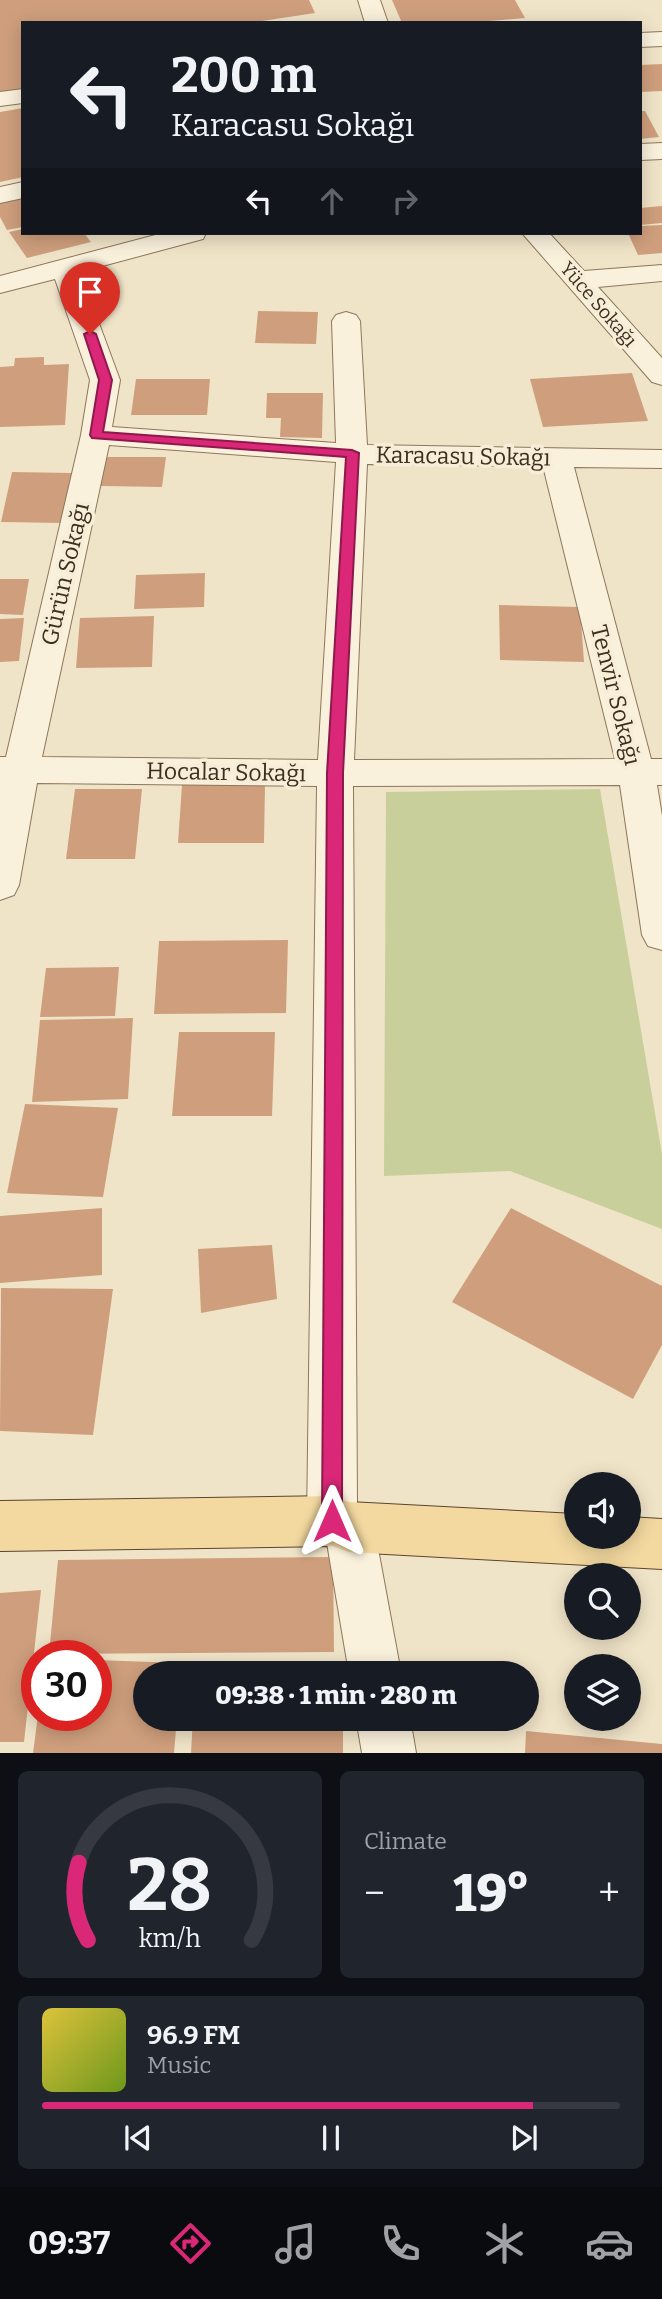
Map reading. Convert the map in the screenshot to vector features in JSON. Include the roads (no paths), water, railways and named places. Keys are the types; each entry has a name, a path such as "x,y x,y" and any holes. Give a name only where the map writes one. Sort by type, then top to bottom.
{"main road":[{"path":"0,1526 340,1524 662,1544"}],"street":[{"path":"369,0 376,21"},
{"path":"642,40 662,39"},
{"path":"0,99 21,96"},
{"path":"642,152 662,151"},
{"path":"0,195 21,190"},
{"path":"0,285 185,235"},
{"name":"Yüce Sokağı","path":"537,235 662,376"},
{"name":"Gürün Sokağı","path":"0,885 10,769 96,435 106,380 65,267"},
{"path":"579,280 662,273"},
{"path":"346,321 352,453 335,773 340,1524 372,1661"},
{"name":"Karacasu Sokağı","path":"96,435 352,453 662,459"},
{"name":"Tenvir Sokağı","path":"556,457 649,771 662,936"},
{"name":"Hocalar Sokağı","path":"10,769 335,773 649,771"},
{"path":"385,1731 389,1753"}]}
